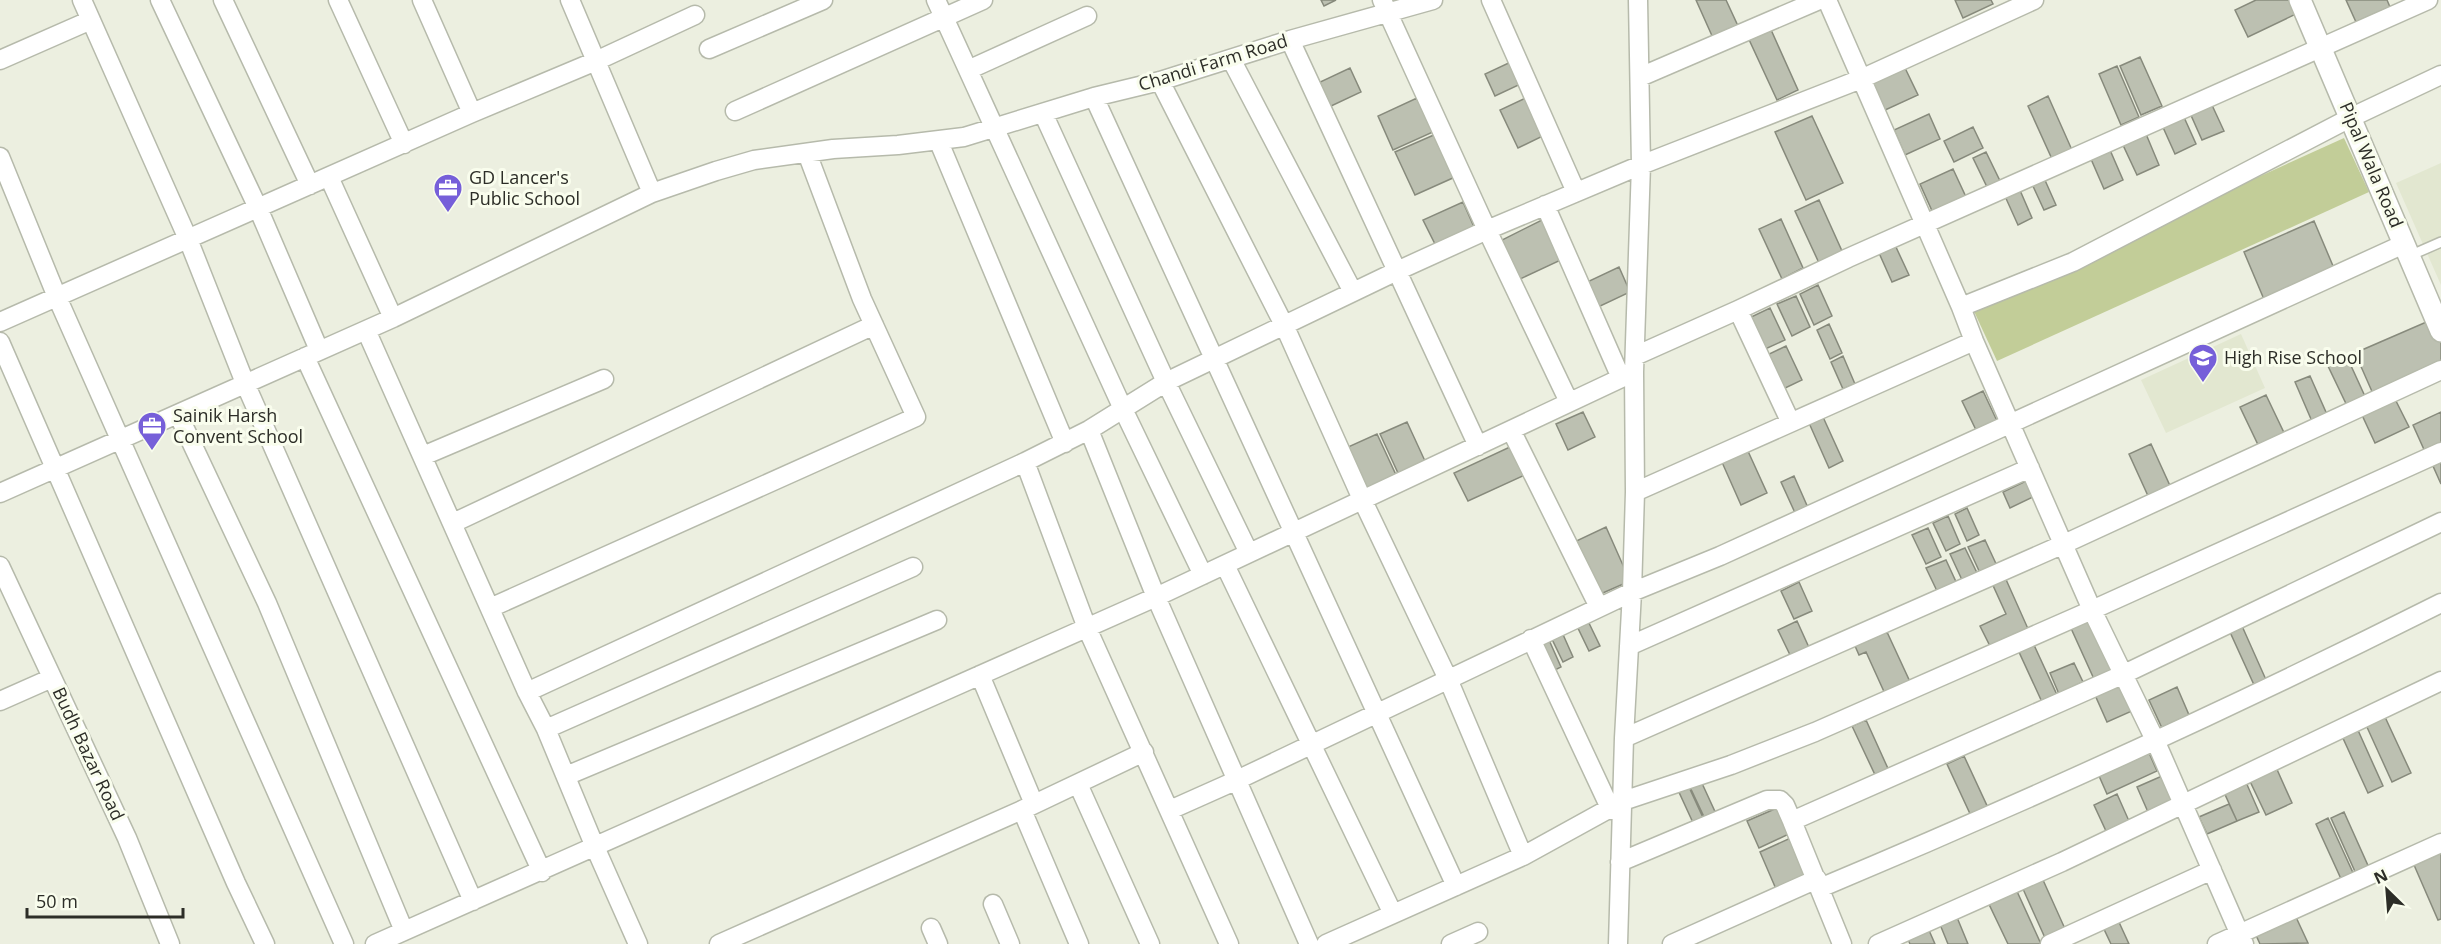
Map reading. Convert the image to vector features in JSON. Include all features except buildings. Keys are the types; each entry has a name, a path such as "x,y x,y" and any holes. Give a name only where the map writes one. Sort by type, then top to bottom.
{"street":[{"path":"82,0 188,239 245,383 472,900"},
{"path":"160,0 258,208 312,354 542,872"},
{"path":"223,0 310,185"},
{"path":"338,0 404,144"},
{"path":"422,0 472,113"},
{"path":"570,0 652,193"},
{"path":"709,50 823,0"},
{"path":"936,0 1123,409 1203,575"},
{"path":"735,111 983,0"},
{"name":"Chandi Farm Road","path":"0,493 393,318 652,193 754,160 807,153 939,142 994,129 1094,97 1160,81 1231,59 1385,7 1433,0"},
{"path":"1491,0 1576,192"},
{"path":"1615,942 1620,862 1617,806 1624,738 1635,492 1630,369 1641,165 1639,0"},
{"path":"1640,77 1819,0"},
{"path":"1827,0 2092,610 2155,740 2242,939"},
{"path":"527,692 1065,443 1166,382 1285,327 1397,271 1641,165 1861,79 2034,0"},
{"name":"Pipal Wala Road","path":"2300,0 2441,331"},
{"path":"375,944 472,900 542,872 1156,597 1569,402 1738,310 1924,224 2428,0"},
{"path":"1385,7 1569,402"},
{"path":"0,321 472,113 596,61 694,15"},
{"path":"968,70 1087,16"},
{"path":"0,60 91,20"},
{"path":"1290,40 1478,446"},
{"path":"1231,59 1353,292"},
{"path":"1962,307 2073,262 2350,118 2441,75"},
{"path":"1160,81 1285,327 1362,499 1448,679 1523,856"},
{"path":"1094,97 1456,886"},
{"path":"1042,113 1166,382 1249,553"},
{"path":"939,142 1065,443"},
{"path":"490,608 916,417 843,252 807,153"},
{"path":"0,157 57,297 344,944"},
{"path":"329,177 393,318"},
{"path":"1545,205 1630,369"},
{"path":"1170,810 1632,592 1720,556 2010,424 2406,250"},
{"path":"1738,310 1790,421"},
{"path":"453,523 874,325"},
{"path":"366,330 527,692 546,729 638,944"},
{"path":"1635,492 1974,341"},
{"path":"0,342 265,944"},
{"path":"1624,738 2064,544 2441,370"},
{"path":"423,456 604,379"},
{"path":"177,414 267,603 404,932"},
{"path":"1089,430 1156,597 1235,781 1309,944"},
{"path":"1511,430 1599,607"},
{"path":"1326,944 1523,856 1617,806 1815,732 2441,452"},
{"path":"1025,462 1087,628 1229,944"},
{"path":"1629,646 2030,468"},
{"path":"1792,821 2122,675 2441,522"},
{"path":"1225,565 1393,914"},
{"name":"Budh Bazar Road","path":"0,566 127,838 170,944"},
{"path":"546,729 913,567"},
{"path":"1672,944 1819,883 1968,827 2346,651 2441,603"},
{"path":"566,776 937,620"},
{"path":"1532,639 1617,806"},
{"path":"980,675 1079,944"},
{"path":"0,701 52,678"},
{"path":"1878,944 2062,862 2441,681"},
{"path":"719,944 1028,807 1144,752"},
{"path":"1078,784 1150,944"},
{"path":"1620,862 1767,800 1780,800 1785,805 1819,883 1842,944"},
{"path":"2217,944 2242,939 2441,843"},
{"path":"2050,944 2212,870"},
{"path":"993,904 1010,944"},
{"path":"1451,944 1478,933"}],"lane":[{"path":"2406,250 2441,242"}],"shaded area":[{"path":"2441,163 2441,285 2396,183"},
{"name":"High Rise School","path":"2241,334 2265,388 2166,433 2141,380"}],"green space":[{"path":"2344,138 2369,192 1997,361 1972,307"}],"place":[{"name":"GD Lancer's Public School","path":"448,214"},
{"name":"High Rise School","path":"2203,384"},
{"name":"Sainik Harsh Convent School","path":"152,452"}]}
